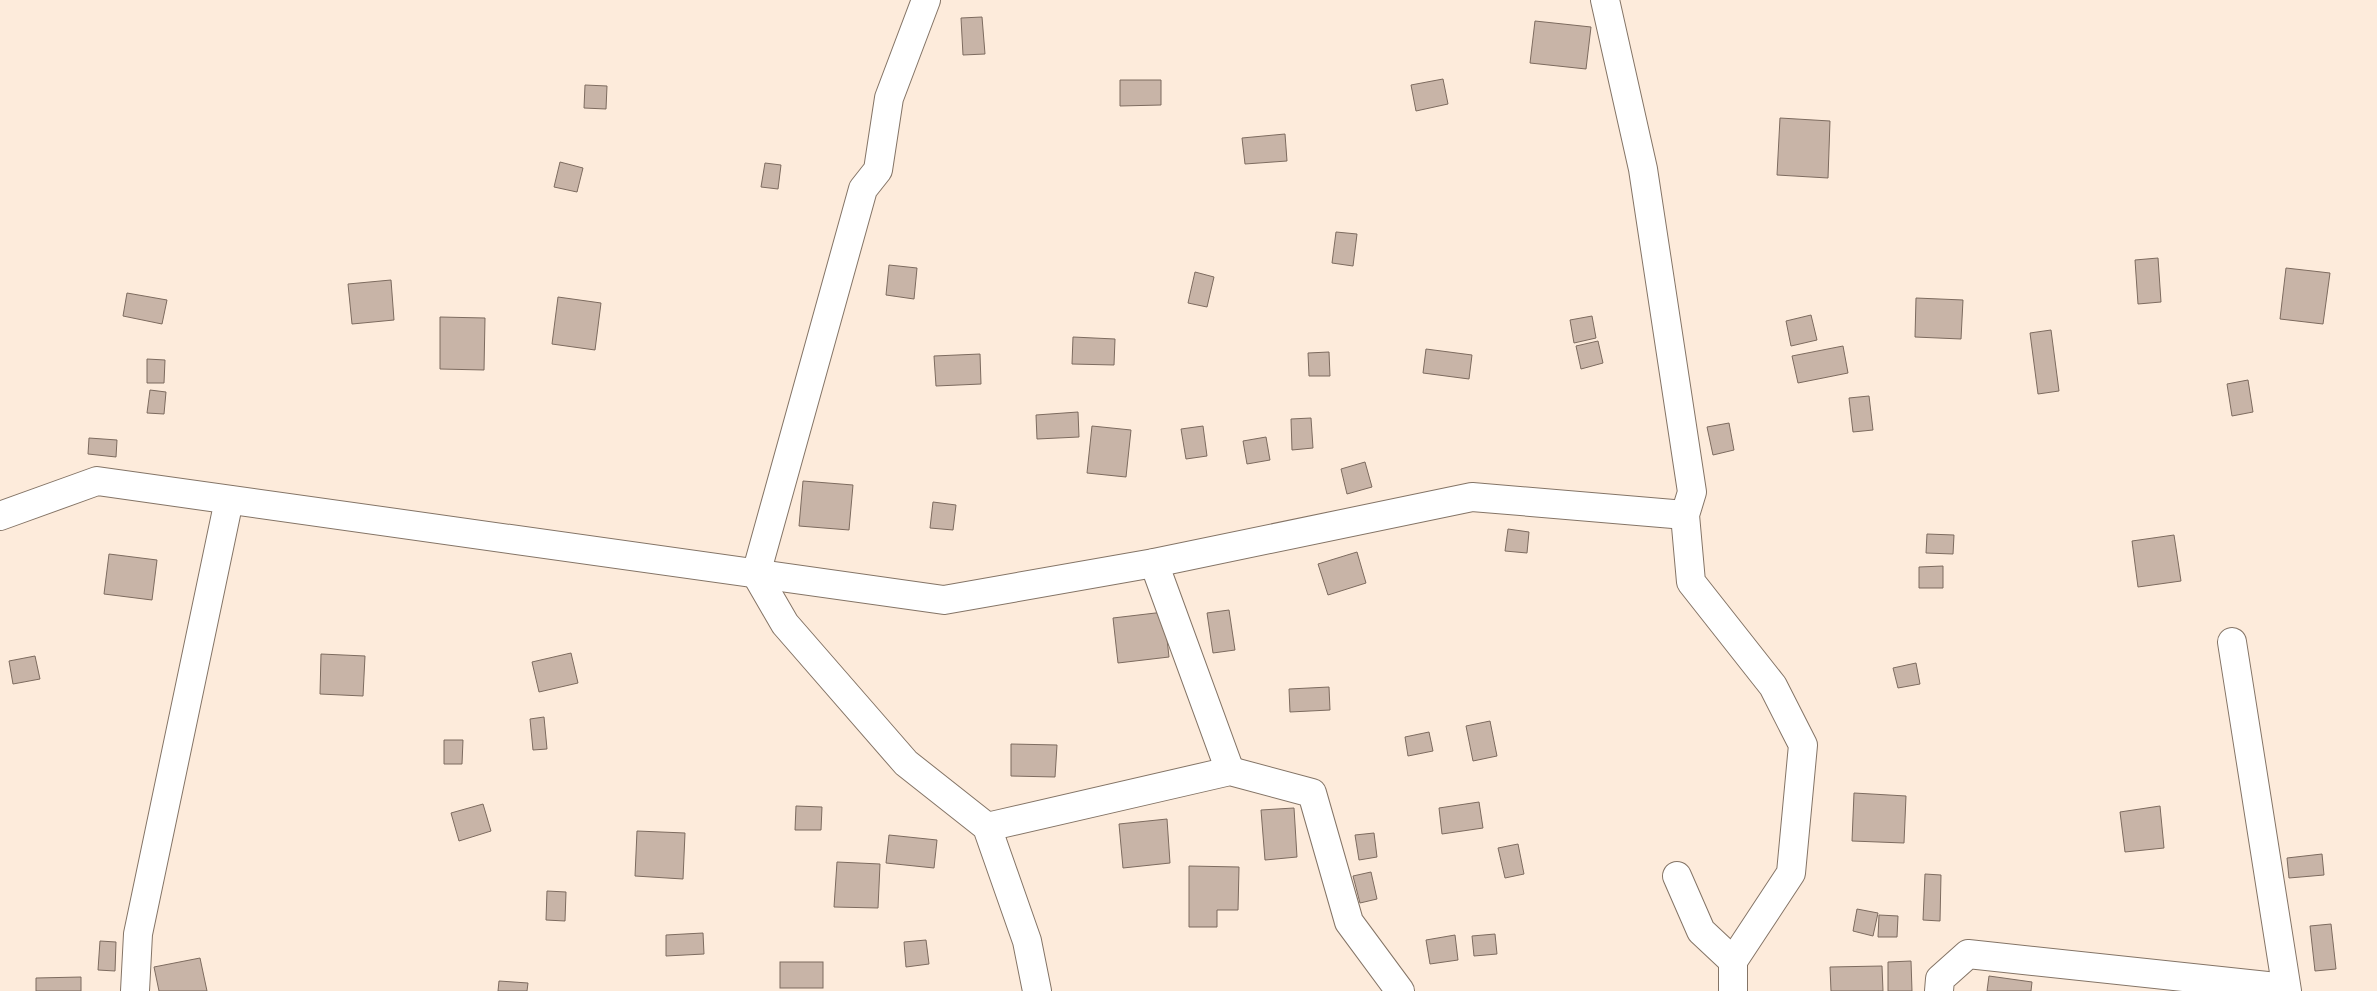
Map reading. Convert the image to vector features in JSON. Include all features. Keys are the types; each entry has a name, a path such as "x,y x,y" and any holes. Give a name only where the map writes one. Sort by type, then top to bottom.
{"street":[{"path":"926,0 890,98 878,170 863,189 756,574 785,624 906,763 987,828 1027,941 1037,991"},
{"path":"1605,0 1642,168 1692,492 1685,515 1691,582 1773,686 1803,745 1791,872 1733,961 1732,991"},
{"path":"0,516 97,482 944,600 1154,563 1472,497 1685,515"},
{"path":"135,991 138,934 229,500"},
{"path":"1154,563 1230,771"},
{"path":"1939,991 1940,980 1968,954 2287,989 2232,642"},
{"path":"987,828 1230,771 1312,793 1350,922 1400,991"},
{"path":"1677,876 1701,931 1733,961"}],"building":[{"path":"982,17 985,54 963,55 961,18"},
{"path":"1535,21 1591,27 1586,69 1530,63"},
{"path":"1443,79 1448,104 1416,111 1411,85"},
{"path":"1120,80 1161,80 1161,105 1120,106"},
{"path":"585,85 607,86 606,109 584,108"},
{"path":"1780,118 1830,121 1828,178 1777,175"},
{"path":"1285,134 1287,161 1245,164 1242,138"},
{"path":"560,162 583,168 577,192 554,187"},
{"path":"765,163 781,165 778,189 761,187"},
{"path":"1336,232 1357,234 1353,266 1332,263"},
{"path":"2158,258 2161,302 2138,304 2135,260"},
{"path":"889,265 917,268 914,299 886,295"},
{"path":"2286,268 2330,273 2323,324 2280,319"},
{"path":"1195,272 1214,277 1207,307 1188,303"},
{"path":"391,280 394,320 352,324 348,284"},
{"path":"127,293 167,300 162,324 123,316"},
{"path":"558,297 601,303 595,350 552,344"},
{"path":"1916,298 1963,300 1961,339 1915,337"},
{"path":"1811,315 1817,340 1791,346 1786,321"},
{"path":"1592,316 1596,338 1574,343 1570,320"},
{"path":"440,317 485,318 484,370 440,369"},
{"path":"2051,330 2059,391 2038,394 2030,333"},
{"path":"1073,337 1115,339 1114,365 1072,364"},
{"path":"1598,341 1603,363 1581,369 1576,346"},
{"path":"1843,346 1848,373 1798,383 1792,356"},
{"path":"1426,349 1472,355 1469,379 1423,373"},
{"path":"1329,352 1330,376 1309,376 1308,353"},
{"path":"980,354 981,384 936,386 934,356"},
{"path":"147,359 165,360 164,383 147,383"},
{"path":"2248,380 2253,412 2232,416 2227,384"},
{"path":"150,390 166,392 164,414 147,413"},
{"path":"1869,396 1873,430 1853,432 1849,398"},
{"path":"1078,412 1079,437 1037,439 1036,415"},
{"path":"1311,418 1313,448 1292,450 1291,419"},
{"path":"1729,423 1734,450 1713,455 1707,427"},
{"path":"1092,426 1131,430 1126,477 1087,473"},
{"path":"1203,426 1207,456 1186,459 1181,429"},
{"path":"1266,437 1270,460 1247,464 1243,441"},
{"path":"89,438 117,440 116,457 88,454"},
{"path":"1365,462 1372,487 1347,494 1341,469"},
{"path":"803,481 853,485 849,530 799,526"},
{"path":"933,502 956,505 953,530 930,528"},
{"path":"1508,529 1529,532 1527,553 1505,551"},
{"path":"1927,534 1954,535 1953,554 1926,553"},
{"path":"2174,535 2181,581 2138,587 2132,541"},
{"path":"1357,552 1366,583 1328,595 1318,564"},
{"path":"109,554 157,560 152,600 104,594"},
{"path":"1943,566 1943,588 1919,588 1919,567"},
{"path":"1229,610 1235,650 1213,653 1207,613"},
{"path":"1164,612 1169,657 1118,663 1113,618"},
{"path":"571,653 578,683 539,692 532,662"},
{"path":"321,654 365,656 363,696 320,694"},
{"path":"35,656 40,679 13,684 9,661"},
{"path":"1916,663 1920,684 1898,688 1893,668"},
{"path":"1329,687 1330,710 1290,712 1289,689"},
{"path":"544,717 547,749 533,750 530,719"},
{"path":"1490,721 1497,756 1473,761 1466,726"},
{"path":"1429,732 1433,751 1408,756 1405,737"},
{"path":"444,740 463,740 462,764 444,764"},
{"path":"1011,744 1057,745 1055,777 1011,776"},
{"path":"1854,793 1906,796 1904,843 1852,841"},
{"path":"1479,802 1483,828 1442,834 1439,808"},
{"path":"483,804 491,831 459,841 451,813"},
{"path":"796,806 822,807 821,830 795,830"},
{"path":"2160,806 2164,848 2125,852 2120,812"},
{"path":"1294,808 1297,857 1265,860 1261,810"},
{"path":"1167,819 1170,863 1123,868 1119,824"},
{"path":"637,831 685,833 683,879 635,876"},
{"path":"1374,833 1377,857 1359,860 1355,835"},
{"path":"889,835 937,840 934,868 886,863"},
{"path":"1518,844 1524,874 1505,878 1498,848"},
{"path":"2322,854 2324,875 2289,878 2287,858"},
{"path":"837,862 880,864 878,908 834,907"},
{"path":"1189,866 1239,867 1238,910 1217,910 1217,927 1189,927"},
{"path":"1371,872 1377,899 1360,903 1353,876"},
{"path":"1925,874 1941,875 1940,921 1923,920"},
{"path":"547,891 566,892 565,921 546,920"},
{"path":"1857,909 1878,913 1873,936 1853,931"},
{"path":"1879,915 1898,916 1897,937 1878,937"},
{"path":"2331,924 2336,969 2315,971 2310,926"},
{"path":"703,933 704,954 666,956 666,935"},
{"path":"1495,934 1497,954 1474,956 1472,936"},
{"path":"1455,935 1458,960 1430,964 1426,940"},
{"path":"926,940 929,964 906,967 904,942"},
{"path":"100,941 116,942 115,971 98,970"},
{"path":"200,958 207,991 159,991 154,967"},
{"path":"1911,961 1912,991 1888,991 1888,962"},
{"path":"780,962 823,962 823,988 780,988"},
{"path":"1882,966 1883,991 1831,991 1830,967"},
{"path":"1989,976 2032,982 2031,991 1987,991"},
{"path":"81,977 81,991 36,991 36,978"},
{"path":"499,981 528,983 527,991 498,991"}]}
